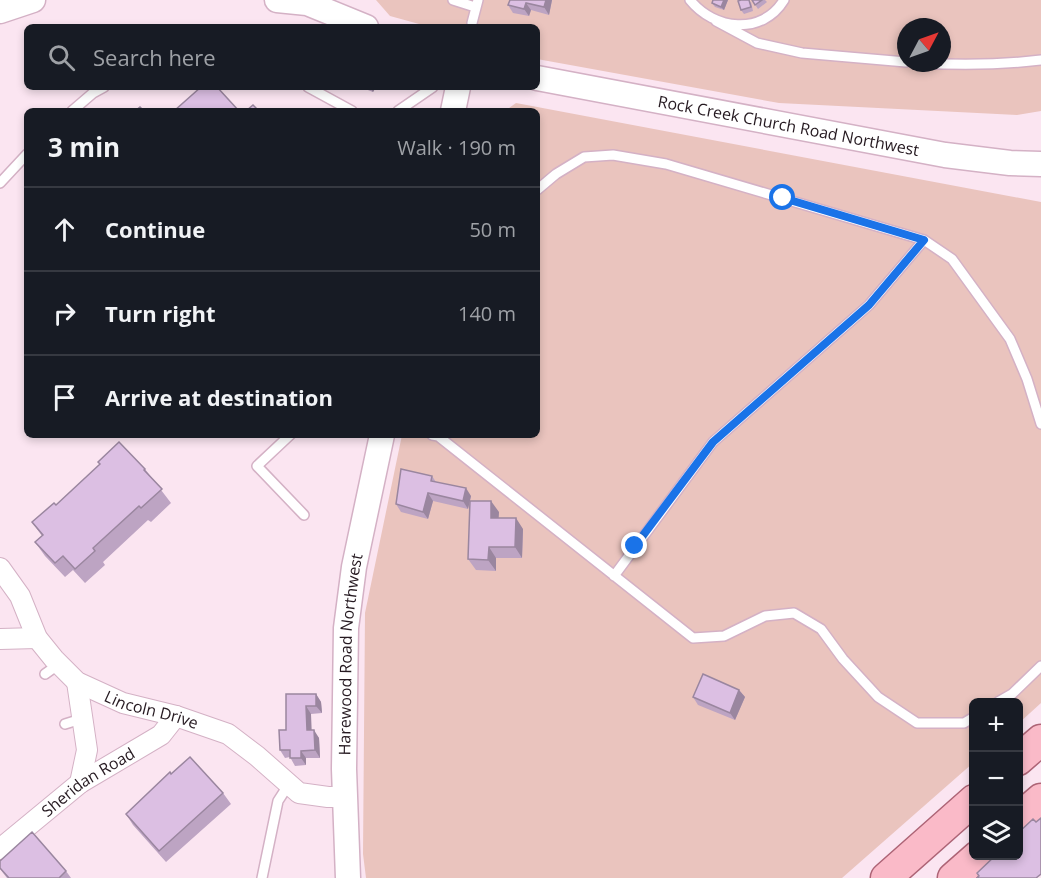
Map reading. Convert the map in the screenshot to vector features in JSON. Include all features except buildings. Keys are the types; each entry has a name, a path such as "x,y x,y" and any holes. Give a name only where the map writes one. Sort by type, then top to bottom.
{"main road":[{"path":"1023,756 1041,740"},
{"path":"1023,815 1041,799"},
{"path":"886,878 969,804"},
{"path":"953,878 973,860"}],"street":[{"path":"0,11 33,0"},
{"path":"277,0 308,1 359,24"},
{"name":"Rock Creek Church Road Northwest","path":"540,79 945,155 999,162 1041,164"},
{"path":"454,108 457,90"},
{"name":"Harewood Road Northwest","path":"348,878 344,797 345,646 348,601 381,438"},
{"name":"Lincoln Drive","path":"0,568 20,596 52,669 123,703 176,716 228,734 299,793 344,797"},
{"path":"0,639 37,638"},
{"path":"78,682 73,722 87,750 80,783"},
{"name":"Sheridan Road","path":"0,849 80,783 161,735 176,716"}],"lane":[{"path":"453,0 477,3 472,23"},
{"path":"690,0 705,16 757,43 802,53 897,61"},
{"path":"716,21 735,25 759,21 772,14 784,0"},
{"path":"951,64 1016,63 1041,60"},
{"path":"76,108 98,90"},
{"path":"314,90 346,108"},
{"path":"402,108 429,90"},
{"path":"540,187 556,174 584,157 613,155 666,164 924,240 952,259 1011,339 1041,424"},
{"path":"0,183 24,157"},
{"path":"614,576 713,442 869,305 924,240"},
{"path":"287,438 257,466 304,515"},
{"path":"439,438 693,638 724,636 765,616 794,614 821,629 843,659 878,697 918,723 964,723 969,720"},
{"path":"1005,698 1041,666"},
{"path":"262,878 278,801 289,784"}],"shaded area":[{"path":"376,0 1041,0 1041,111 1017,115 779,103 540,60 540,24 419,24 390,16"},
{"path":"516,103 1041,202 1041,703 1023,719 1023,698 969,698 969,767 842,878 366,878 363,854 365,613 401,438 540,438 540,108 509,108"}],"route":[{"path":"635,546 713,442 869,305 924,240 783,198"}]}
